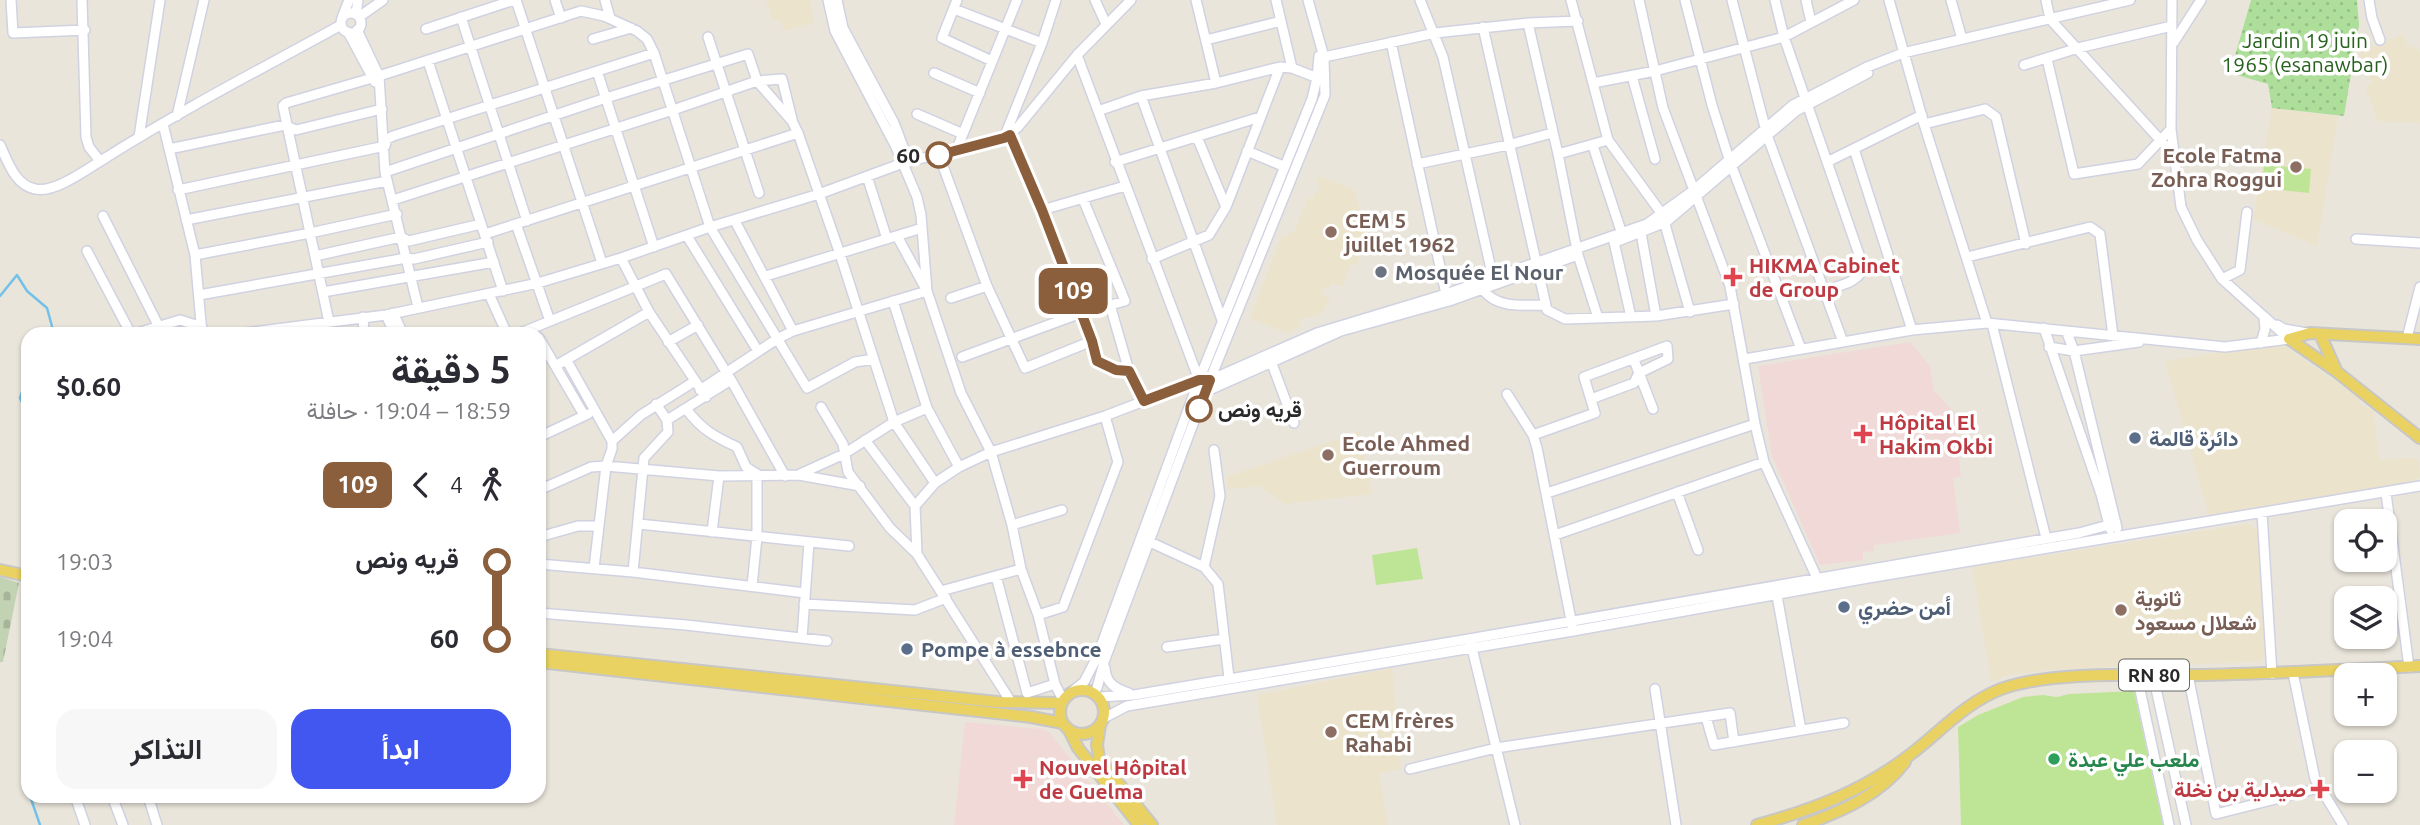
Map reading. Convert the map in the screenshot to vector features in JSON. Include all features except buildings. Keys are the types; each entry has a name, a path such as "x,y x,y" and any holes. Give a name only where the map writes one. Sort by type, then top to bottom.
{"main road":[{"path":"2290,339 2303,337 2307,333 2420,339"},
{"path":"2320,334 2337,372"},
{"path":"2313,356 2342,336"},
{"path":"2290,339 2337,372 2420,438"},
{"path":"0,570 21,574"},
{"path":"546,661 1011,702 1062,701"},
{"path":"546,661 1031,717 1085,734 1093,732 1102,722"},
{"name":"RN 80","path":"1803,825 1863,799 1895,775 1911,755 1946,723 1969,706 2016,684 2052,679 2272,674 2414,667"},
{"path":"1139,825 1079,748 1060,716 1062,701 1074,690 1082,689 1096,695 1104,708 1097,745 1099,759 1152,825"},
{"name":"RN 80","path":"1758,825 1850,793 1911,755"}],"street":[{"path":"11,0 13,33 85,30"},
{"path":"82,0 85,30 86,137 89,147 100,161"},
{"path":"139,137 160,0"},
{"path":"177,116 204,0"},
{"path":"347,26 349,0"},
{"path":"0,145 21,182 35,189 48,190 177,116 347,26 360,24 349,0"},
{"path":"383,0 357,15 348,13 347,26 376,80 382,109 386,176 418,307"},
{"path":"426,29 515,0 602,263"},
{"path":"555,0 561,18"},
{"path":"605,0 610,18"},
{"path":"828,0 835,31 906,162"},
{"path":"837,0 840,21 846,35 903,145 922,228 926,291"},
{"path":"956,151 1017,0"},
{"path":"1056,0 1007,136 1042,210 1092,341 1097,361 1116,370 1129,371"},
{"path":"1095,0 1106,24"},
{"path":"304,327 389,314 538,283 819,194 906,162 1007,136 1077,55 1131,0"},
{"path":"1196,0 1216,83"},
{"path":"1276,0 1292,68"},
{"path":"1074,690 1084,682 1097,657 1222,320 1321,79 1324,57 1308,0"},
{"path":"1420,0 1443,57 1493,278"},
{"path":"1571,0 1608,140 1664,218 1690,312"},
{"path":"1639,0 1663,108 1730,286 1764,462 1817,578"},
{"path":"1685,0 1730,163 1801,349"},
{"path":"1732,0 1766,132 1843,342"},
{"path":"1775,0 1784,37 1863,266 1863,272 1858,277 1824,291"},
{"path":"1806,0 1811,22"},
{"path":"1593,83 1655,71 1784,37 1854,0"},
{"path":"1889,0 1923,120 1989,324 2046,538"},
{"path":"1951,0 1962,39"},
{"path":"2046,0 2050,19 2173,154"},
{"path":"915,506 935,483 959,467 991,452 1105,416 1199,380 1210,380 1317,333 1641,233 1695,193 1793,105 1807,101 1903,53 2130,0"},
{"path":"2172,0 2171,130 2181,207 2197,240 2222,279 2290,339"},
{"path":"2173,43 2201,0"},
{"path":"2369,0 2380,40"},
{"path":"992,61 942,38 956,4 1042,43"},
{"path":"327,327 323,292 282,112 283,106 376,80 581,11 610,18 647,39 664,81 710,227 807,388 855,362 874,359"},
{"path":"461,17 527,221"},
{"path":"1206,40 1281,21"},
{"path":"1324,57 1434,33 1528,23 1578,21"},
{"path":"1528,23 1559,154 1577,252 1598,318"},
{"path":"2024,65 2078,48 2172,26"},
{"path":"1483,27 1547,310 1565,319 1631,317 1690,312 1734,304"},
{"path":"593,39 631,28"},
{"path":"708,37 760,193"},
{"path":"1391,42 1446,294"},
{"path":"1320,47 1321,107 1205,392 1104,662 1096,695 1134,695 1229,678 1471,643"},
{"path":"385,146 387,139 393,136 654,53"},
{"path":"186,220 302,198 386,176 458,148 606,98 748,54 757,80 792,121"},
{"path":"1077,55 1115,162 1205,392"},
{"path":"2047,59 2074,174 2138,164 2171,130"},
{"path":"428,61 503,291"},
{"path":"1098,111 1141,96 1216,83 1280,67 1292,68 1321,79"},
{"path":"1153,259 1209,235 1226,207 1280,67"},
{"path":"597,71 654,247"},
{"path":"934,74 979,93"},
{"path":"1632,76 1655,159"},
{"path":"393,200 673,110 757,80 782,79 792,121 840,254 894,422 935,483"},
{"path":"1141,96 1222,320"},
{"path":"169,149 285,125 296,130 382,109"},
{"path":"1827,162 1923,120 1985,109 1996,117 2026,244"},
{"path":"917,114 963,134"},
{"path":"1115,162 1261,117"},
{"path":"163,124 195,255 202,327"},
{"path":"199,295 406,258 414,259 487,238 516,224 798,133"},
{"path":"1417,164 1552,133"},
{"path":"1197,137 1226,207"},
{"path":"1559,154 1608,140"},
{"path":"903,145 928,157"},
{"path":"178,190 385,146"},
{"path":"1592,146 1620,238 1631,317"},
{"path":"1854,149 1912,330"},
{"path":"1247,151 1283,166"},
{"path":"939,155 987,286 1026,368 1092,341"},
{"path":"867,176 887,239"},
{"path":"1042,210 1125,186"},
{"path":"962,357 1081,313 1125,301 1083,200"},
{"path":"2222,279 2240,270 2247,212"},
{"path":"195,255 397,214"},
{"path":"103,216 159,327 180,320 194,327"},
{"path":"1620,238 1664,218"},
{"path":"735,221 793,331"},
{"path":"315,256 401,237 409,241 481,223"},
{"path":"516,224 550,321"},
{"path":"766,276 922,228"},
{"path":"1967,257 2090,228 2100,234 2113,336"},
{"path":"1641,233 1656,316"},
{"path":"687,236 758,351"},
{"path":"897,236 926,291 961,393 991,452 1012,525 1021,569 1038,615 1055,684 1062,701"},
{"path":"2356,239 2420,243"},
{"path":"87,251 129,327"},
{"path":"621,258 649,312 700,389"},
{"path":"323,292 494,262"},
{"path":"1205,392 1340,331 1483,290 1537,266"},
{"path":"543,327 550,321 666,274 729,376 785,476"},
{"path":"951,298 987,286"},
{"path":"2407,338 2420,287"},
{"path":"1483,290 1489,298 1506,305 1546,305"},
{"path":"612,441 656,404 729,376 777,338 926,291"},
{"path":"489,293 505,327"},
{"path":"893,301 927,408 959,467"},
{"path":"1110,305 1129,371 1144,401"},
{"path":"557,365 649,312"},
{"path":"389,314 393,327"},
{"path":"389,314 397,327"},
{"path":"363,317 364,327"},
{"path":"2263,317 2284,329 2307,333"},
{"path":"2261,343 2265,329 2263,317"},
{"path":"1745,359 1912,330 1989,324 2225,348 2290,339"},
{"path":"668,342 698,325"},
{"path":"2044,328 2112,524"},
{"path":"2067,333 2074,351 2115,537"},
{"path":"2049,347 2074,351 2154,340"},
{"path":"1533,435 1595,413 1584,377 1667,346 1668,359 1639,373 1634,383 1591,399"},
{"path":"546,348 584,415"},
{"path":"1634,360 1653,409"},
{"path":"567,361 612,441 606,466 594,568"},
{"path":"1271,361 1294,424"},
{"path":"667,420 687,410 700,389"},
{"path":"1507,394 1533,435 1547,493 1572,626"},
{"path":"634,572 642,470 646,454 668,432 667,420 656,404"},
{"path":"821,407 843,444 848,472 890,528 917,554 1011,702"},
{"path":"799,475 844,454 894,422 927,408"},
{"path":"687,410 709,434 737,447 746,467 757,474"},
{"path":"546,434 595,412"},
{"path":"1038,615 1063,607 1118,462 1105,416"},
{"path":"1547,493 1755,424"},
{"path":"865,440 915,506 917,554"},
{"path":"1204,567 1220,496 1214,450"},
{"path":"1555,535 1764,462"},
{"path":"546,487 591,467 606,466 719,477 799,475 860,486"},
{"path":"752,586 757,537 757,474"},
{"path":"712,531 719,477"},
{"path":"1102,722 1127,706 1471,643 1778,595 2420,486"},
{"path":"1677,492 1698,550"},
{"path":"2386,493 2414,667"},
{"path":"1012,525 1062,510"},
{"path":"2262,513 2272,674"},
{"path":"639,524 849,546"},
{"path":"1572,626 1775,585 2112,524"},
{"path":"546,535 578,526 599,526"},
{"path":"1150,542 1204,567 1218,584 1229,678"},
{"path":"802,638 809,543"},
{"path":"546,565 634,572 805,593"},
{"path":"804,604 915,610 944,595 1021,569"},
{"path":"996,576 1027,693 1055,684"},
{"path":"1775,585 1801,730"},
{"path":"546,615 685,625 827,640"},
{"path":"1167,647 1224,639"},
{"path":"1471,643 1515,825"},
{"path":"1104,662 1107,680 1121,691 1134,695"},
{"path":"2293,673 2319,788 2343,825"},
{"path":"2153,675 2186,825"},
{"path":"2188,675 2216,814 2319,788"},
{"path":"2137,676 2169,825"},
{"path":"1655,689 1676,825"},
{"path":"1410,769 1496,748 1730,713 1734,742"},
{"path":"1706,717 1714,745 1844,723"},
{"path":"77,803 85,825"},
{"path":"115,803 123,825"},
{"path":"150,803 157,825"}],"shaded area":[{"path":"766,0 810,0 814,22 785,31 779,20 773,21"},
{"path":"2403,34 2409,48 2416,45 2420,53 2420,123 2378,121 2365,87 2372,83 2359,53"},
{"name":"Ecole Fatma Zohra Roggui","path":"2272,108 2338,116 2317,246 2253,219"},
{"name":"CEM 5 juillet 1962","path":"1319,176 1354,190 1368,233 1356,266 1351,264 1342,287 1331,283 1329,288 1324,287 1321,293 1330,297 1322,314 1301,319 1299,322 1302,324 1289,333 1250,318 1282,235 1287,237 1290,232 1294,233 1308,198 1312,199 1315,192 1318,193"},
{"name":"Hôpital El Hakim Okbi","path":"1910,342 1930,366 1934,391 1954,412 1961,476 1953,478 1960,533 1874,545 1874,551 1863,552 1863,560 1820,565 1772,456 1758,366"},
{"path":"2280,343 2359,398 2361,406 2366,409 2373,408 2379,460 2419,460 2420,476 2417,480 2411,484 2209,516 2165,361"},
{"name":"Ecole Ahmed Guerroum","path":"1359,432 1372,494 1285,504 1260,486 1228,489 1226,477"},
{"name":"ثانوية شعلال مسعود","path":"2248,524 2257,530 2258,535 2265,653 2260,662 2057,669 2008,675 1991,682 1972,567"},
{"name":"CEM frères Rahabi","path":"1392,668 1401,769 1379,774 1388,825 1277,825 1257,695"},
{"name":"Nouvel Hôpital de Guelma","path":"965,722 1042,729 1049,732 1124,825 954,825"}],"green space":[{"name":"Jardin 19 juin 1965 (esanawbar)","path":"2251,0 2357,0 2359,25 2344,116 2272,108 2268,84 2230,73"},
{"path":"2264,165 2311,169 2309,193 2262,188"},
{"path":"1417,548 1423,579 1376,585 1372,555"},
{"path":"0,577 19,583 3,662 0,662"},
{"name":"ملعب علي عبدة","path":"2134,691 2163,825 1961,825 1958,727 1978,715 2023,697"}],"waterway":[{"path":"0,296 17,275 27,291 47,308 52,327"},
{"path":"21,395 21,400"},
{"path":"32,803 40,825"}],"bus line":[{"name":"109","path":"939,155 1010,135 1042,210 1092,341 1097,361 1116,370 1129,371 1144,401 1199,380 1210,380 1199,409"}],"place":[{"name":"60","path":"939,155"},
{"name":"Ecole Fatma Zohra Roggui","path":"2296,167"},
{"name":"CEM 5 juillet 1962","path":"1331,232"},
{"name":"Mosquée El Nour","path":"1381,272"},
{"name":"HIKMA Cabinet de Group","path":"1733,277"},
{"name":"قريه ونص","path":"1199,409"},
{"name":"Hôpital El Hakim Okbi","path":"1863,434"},
{"name":"دائرة قالمة","path":"2135,438"},
{"name":"Ecole Ahmed Guerroum","path":"1328,455"},
{"name":"أمن حضري","path":"1844,607"},
{"name":"ثانوية شعلال مسعود","path":"2121,610"},
{"name":"Pompe à essebnce","path":"907,649"},
{"name":"CEM frères Rahabi","path":"1331,732"},
{"name":"ملعب علي عبدة","path":"2054,759"},
{"name":"Nouvel Hôpital de Guelma","path":"1023,779"},
{"name":"صيدلية بن نخلة","path":"2320,789"}]}
